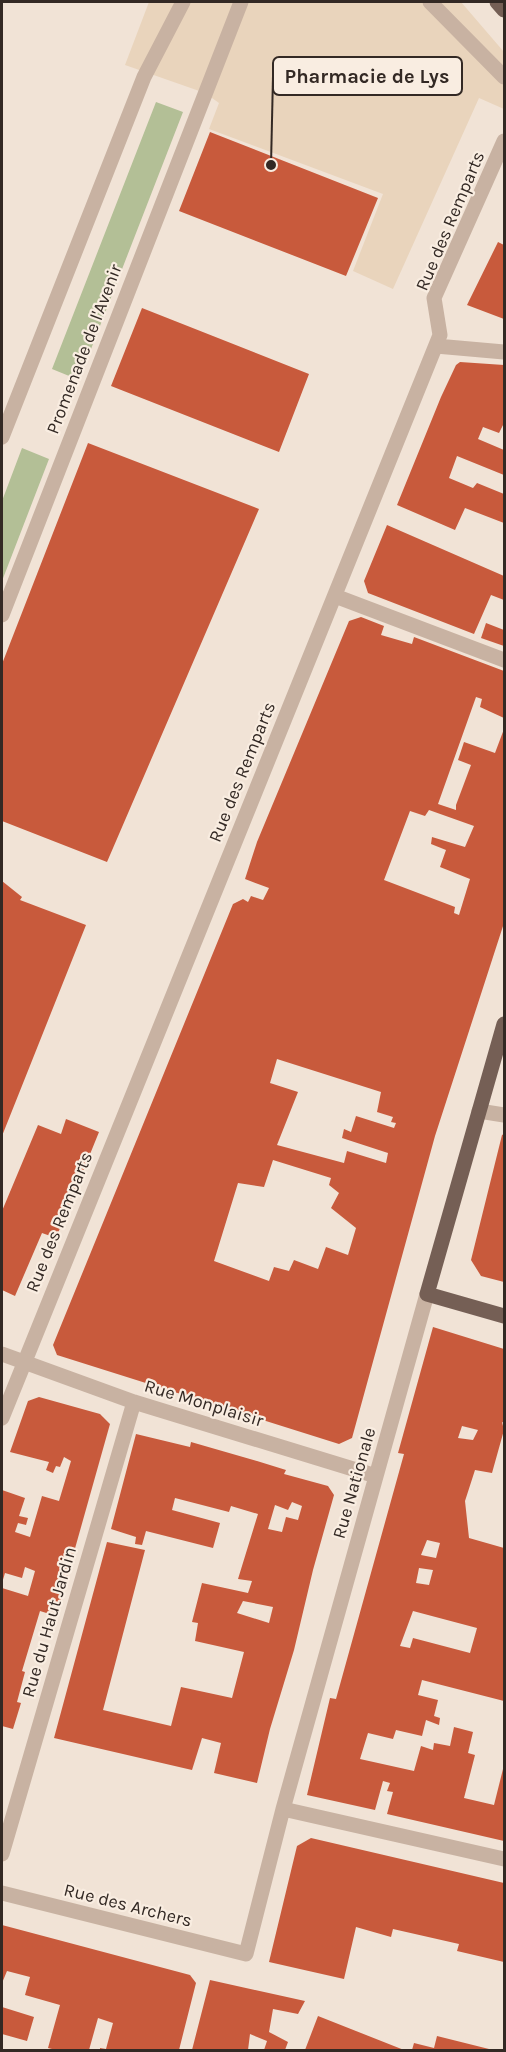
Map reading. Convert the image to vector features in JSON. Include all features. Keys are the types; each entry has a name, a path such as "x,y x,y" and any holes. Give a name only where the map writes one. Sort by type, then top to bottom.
{"main road":[{"path":"497,2 504,10"},
{"name":"Rue Nationale","path":"428,1294 504,1024"},
{"path":"428,1294 504,1316"}],"street":[{"path":"2,437 144,76 183,2"},
{"name":"Promenade de l'Avenir","path":"2,615 242,2"},
{"path":"430,2 504,76"},
{"name":"Rue des Remparts","path":"2,1418 440,335 434,298 504,141"},
{"path":"435,346 504,352"},
{"path":"335,596 504,660"},
{"path":"479,1111 504,1115"},
{"name":"Rue Nationale","path":"246,1954 283,1809 428,1294"},
{"name":"Rue Monplaisir","path":"2,1354 134,1402 376,1476"},
{"name":"Rue du Haut Jardin","path":"2,1854 134,1402"},
{"path":"283,1809 504,1859"},
{"name":"Rue des Archers","path":"2,1893 246,1954"}],"green space":[{"path":"156,102 183,112 79,380 52,369"},
{"path":"22,448 49,459 2,581 2,501"}],"shaded area":[{"path":"149,2 461,2 504,52 504,109 479,98 393,289 353,271 383,194 209,129 219,103 205,93 125,65"}],"building":[{"path":"210,132 378,198 346,276 179,211"},
{"path":"498,242 504,245 504,319 467,305"},
{"path":"142,308 309,374 279,452 111,386"},
{"path":"460,362 504,365 504,423 499,433 483,427 478,439 504,450 504,475 457,456 449,478 473,488 477,483 504,494 504,523 465,508 455,530 397,505 441,397 456,365"},
{"path":"88,443 259,509 107,862 2,821 2,664"},
{"path":"387,525 504,576 504,600 491,595 474,634 368,593 364,581"},
{"path":"361,617 384,626 381,635 412,644 414,637 504,671 504,718 480,707 482,699 476,697 438,804 456,810 471,765 458,760 464,742 495,753 504,729 504,923 435,1136 352,1438 339,1444 57,1355 53,1345 233,904 243,899 248,902 251,896 263,900 269,888 245,879 257,842 349,621","holes":["429,810 474,826 465,847 432,837 431,844 446,850 440,867 470,879 459,915 454,913 455,907 384,880 410,811 425,816","277,1059 381,1092 377,1112 393,1117 391,1122 396,1123 394,1128 356,1116 351,1132 344,1129 342,1138 388,1153 386,1163 347,1151 344,1163 277,1145 298,1092 270,1083","273,1160 331,1178 329,1185 339,1193 331,1208 356,1228 348,1255 326,1247 318,1269 294,1260 289,1271 274,1267 269,1281 214,1261 238,1183 264,1187"]},
{"path":"486,623 504,630 504,646 481,638"},
{"path":"2,881 22,897 20,900 86,925 2,1136"},
{"path":"66,1119 99,1132 56,1238 42,1233 15,1296 2,1290 2,1211 38,1125 61,1134"},
{"path":"504,1134 504,1282 481,1276 471,1260"},
{"path":"433,1327 504,1349 504,1423 502,1422 504,1430 492,1473 475,1470 465,1501 469,1538 504,1548 504,1701 422,1680 418,1695 438,1700 434,1716 440,1718 439,1725 426,1720 422,1736 396,1730 393,1739 368,1733 360,1759 414,1771 421,1746 433,1750 434,1743 450,1746 454,1727 473,1732 468,1753 475,1755 464,1798 494,1805 504,1765 504,1841 387,1814 393,1792 387,1791 390,1783 383,1781 375,1810 307,1795 330,1698 336,1699 404,1454 398,1453","holes":["462,1426 478,1430 473,1440 458,1438","427,1540 440,1543 436,1558 421,1555","419,1568 433,1570 429,1585 416,1583","413,1611 477,1628 470,1653 413,1638 410,1648 400,1646"]},
{"path":"39,1397 100,1414 110,1424 56,1616 40,1611 22,1671 25,1672 17,1702 21,1703 13,1729 2,1726 2,1588 28,1596 35,1571 25,1567 22,1578 5,1573 2,1583 2,1490 25,1498 19,1516 28,1518 26,1525 18,1523 15,1532 30,1537 42,1496 59,1501 71,1461 64,1457 60,1467 56,1466 53,1473 46,1470 49,1462 10,1452 28,1401"},
{"path":"136,1434 190,1447 191,1442 257,1461 286,1470 284,1474 328,1486 334,1495 257,1783 214,1773 221,1743 202,1738 192,1770 54,1738 107,1542 145,1550 103,1710 171,1726 181,1687 232,1698 244,1652 195,1641 198,1623 192,1622 202,1583 248,1593 252,1581 238,1579 258,1514 231,1506 229,1512 175,1498 172,1510 220,1523 213,1548 146,1531 142,1545 135,1544 136,1537 111,1529","holes":["292,1502 302,1506 298,1520 286,1517 282,1532 268,1529 275,1505 288,1510","243,1601 273,1607 269,1623 237,1613"]},
{"path":"311,1838 504,1883 504,1962 457,1951 459,1944 393,1929 391,1937 356,1927 344,1979 269,1962 297,1846"},
{"path":"2,1925 190,1975 196,1983 179,2050 100,2050 100,2048 106,2049 113,2023 98,2018 89,2050 48,2048 60,2005 25,1995 30,1977 7,1971 2,1983"},
{"path":"210,1980 305,2001 298,2014 273,2009 269,2032 288,2042 285,2050 264,2050 267,2041 250,2034 248,2050 192,2050"},
{"path":"2,2007 34,2017 27,2041 2,2034"},
{"path":"318,2016 404,2050 305,2050"},
{"path":"437,2036 493,2050 412,2050 414,2043 434,2048"}],"place":[{"name":"Pharmacie de Lys","path":"271,165"}]}
